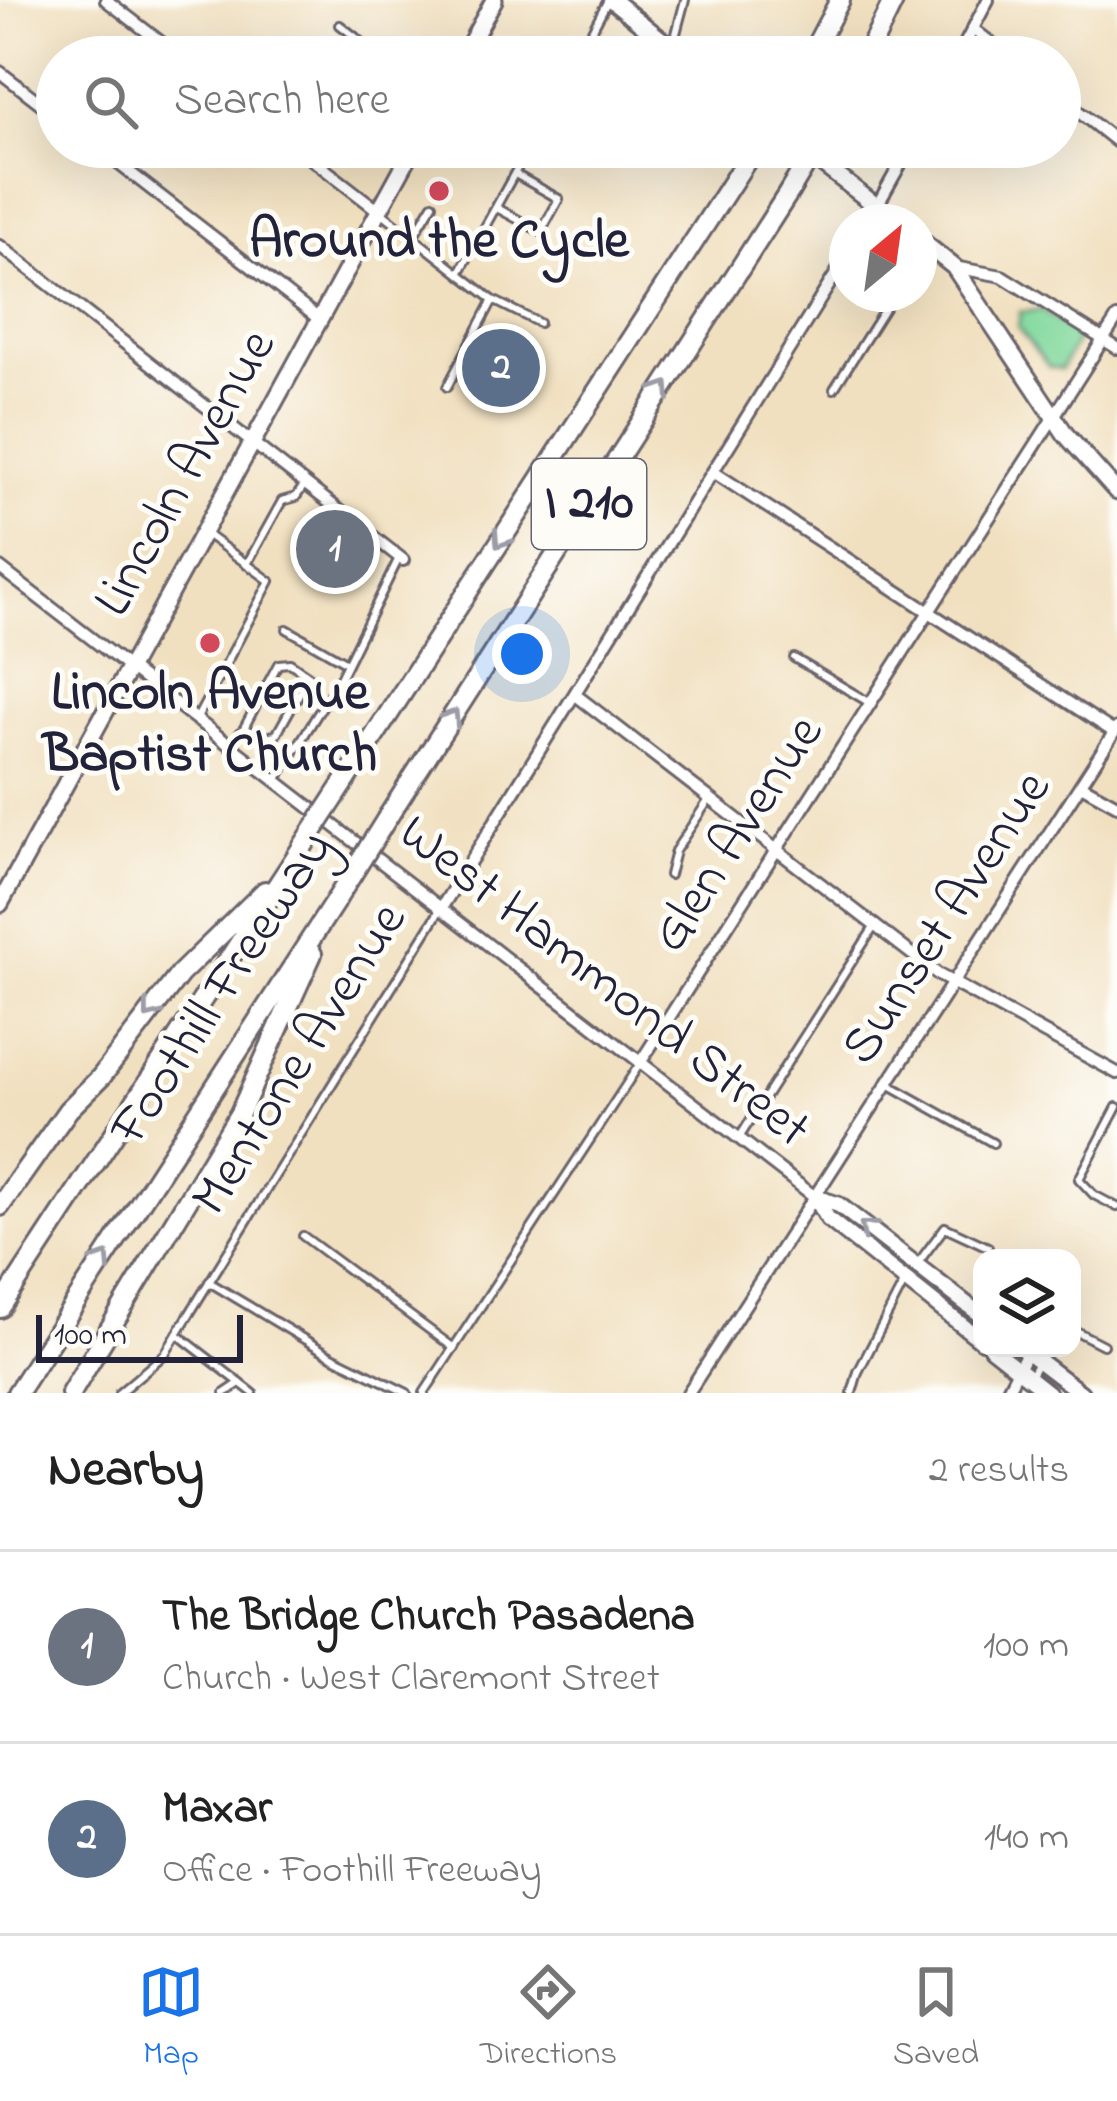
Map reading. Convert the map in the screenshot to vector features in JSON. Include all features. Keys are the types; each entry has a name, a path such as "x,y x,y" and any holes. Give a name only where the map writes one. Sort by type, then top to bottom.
{"highway":[{"path":"821,36 840,0"},
{"path":"876,36 894,0"},
{"name":"Foothill Freeway","path":"0,1308 741,168"},
{"name":"Foothill Freeway","path":"17,1393 804,168"},
{"path":"0,1206 68,1110 101,1077 180,974 290,866"},
{"path":"71,1393 241,1113 336,901"}],"main road":[{"path":"474,36 494,0"},
{"path":"610,0 656,36"},
{"name":"Lincoln Avenue","path":"2,898 403,168"},
{"path":"827,168 873,204"},
{"path":"937,256 954,267 1053,417 1117,492"}],"street":[{"path":"106,0 153,36"},
{"path":"969,36 988,0"},
{"path":"973,28 983,36"},
{"path":"0,72 36,100"},
{"path":"1081,114 1117,142"},
{"path":"124,168 319,319"},
{"path":"323,168 379,211"},
{"path":"879,204 898,168"},
{"path":"0,246 401,558"},
{"path":"954,267 1002,276 1117,348"},
{"name":"Mentone Avenue","path":"440,910 829,286"},
{"name":"Glen Avenue","path":"640,1063 1117,318"},
{"path":"715,473 928,614 1116,730"},
{"name":"West Hammond Street","path":"0,568 814,1197 839,1205 973,1309"},
{"path":"577,695 953,983 1117,1073"},
{"name":"Sunset Avenue","path":"688,1393 1116,730"},
{"path":"1081,785 1117,805"},
{"name":"West Hammond Street","path":"814,1197 827,1219 973,1334"},
{"path":"1004,1357 1048,1393"},
{"path":"1006,1393 1031,1357"},
{"path":"1039,1357 1081,1393"}],"lane":[{"path":"590,36 610,0"},
{"path":"680,36 685,0"},
{"path":"340,25 354,36"},
{"path":"460,272 518,168"},
{"path":"497,208 541,232 559,199 515,174"},
{"path":"414,235 433,204"},
{"path":"379,211 494,300 539,323"},
{"path":"447,387 494,300"},
{"path":"834,389 883,312"},
{"path":"247,564 282,501 296,497 305,484"},
{"path":"196,720 270,581 203,532"},
{"path":"275,782 319,713 401,558"},
{"path":"287,629 345,662"},
{"path":"794,658 870,703"},
{"path":"230,746 278,664 290,662 309,676 275,735 264,737 244,728"},
{"path":"669,875 675,851 710,798"},
{"name":"Mentone Avenue","path":"119,1393 165,1354 440,910"},
{"path":"739,1138 876,924"},
{"name":"Glen Avenue","path":"424,1393 640,1063"},
{"path":"888,1084 993,1143"},
{"path":"1117,1107 1079,1179 1085,1188 1117,1207"},
{"path":"916,1266 945,1227 988,1247"},
{"path":"303,1236 454,1348"},
{"path":"852,1393 905,1281"},
{"path":"209,1282 332,1356 407,1393"},
{"path":"177,1334 253,1393"},
{"path":"1081,1334 1103,1346"},
{"path":"225,1393 241,1383"}],"green space":[{"path":"1041,310 1079,336 1061,369 1049,367 1018,328 1020,312"}],"place":[{"name":"Around the Cycle","path":"439,191"},
{"name":"Maxar","path":"501,368"},
{"name":"The Bridge Church Pasadena","path":"335,549"},
{"name":"Lincoln Avenue Baptist Church","path":"210,643"}]}
